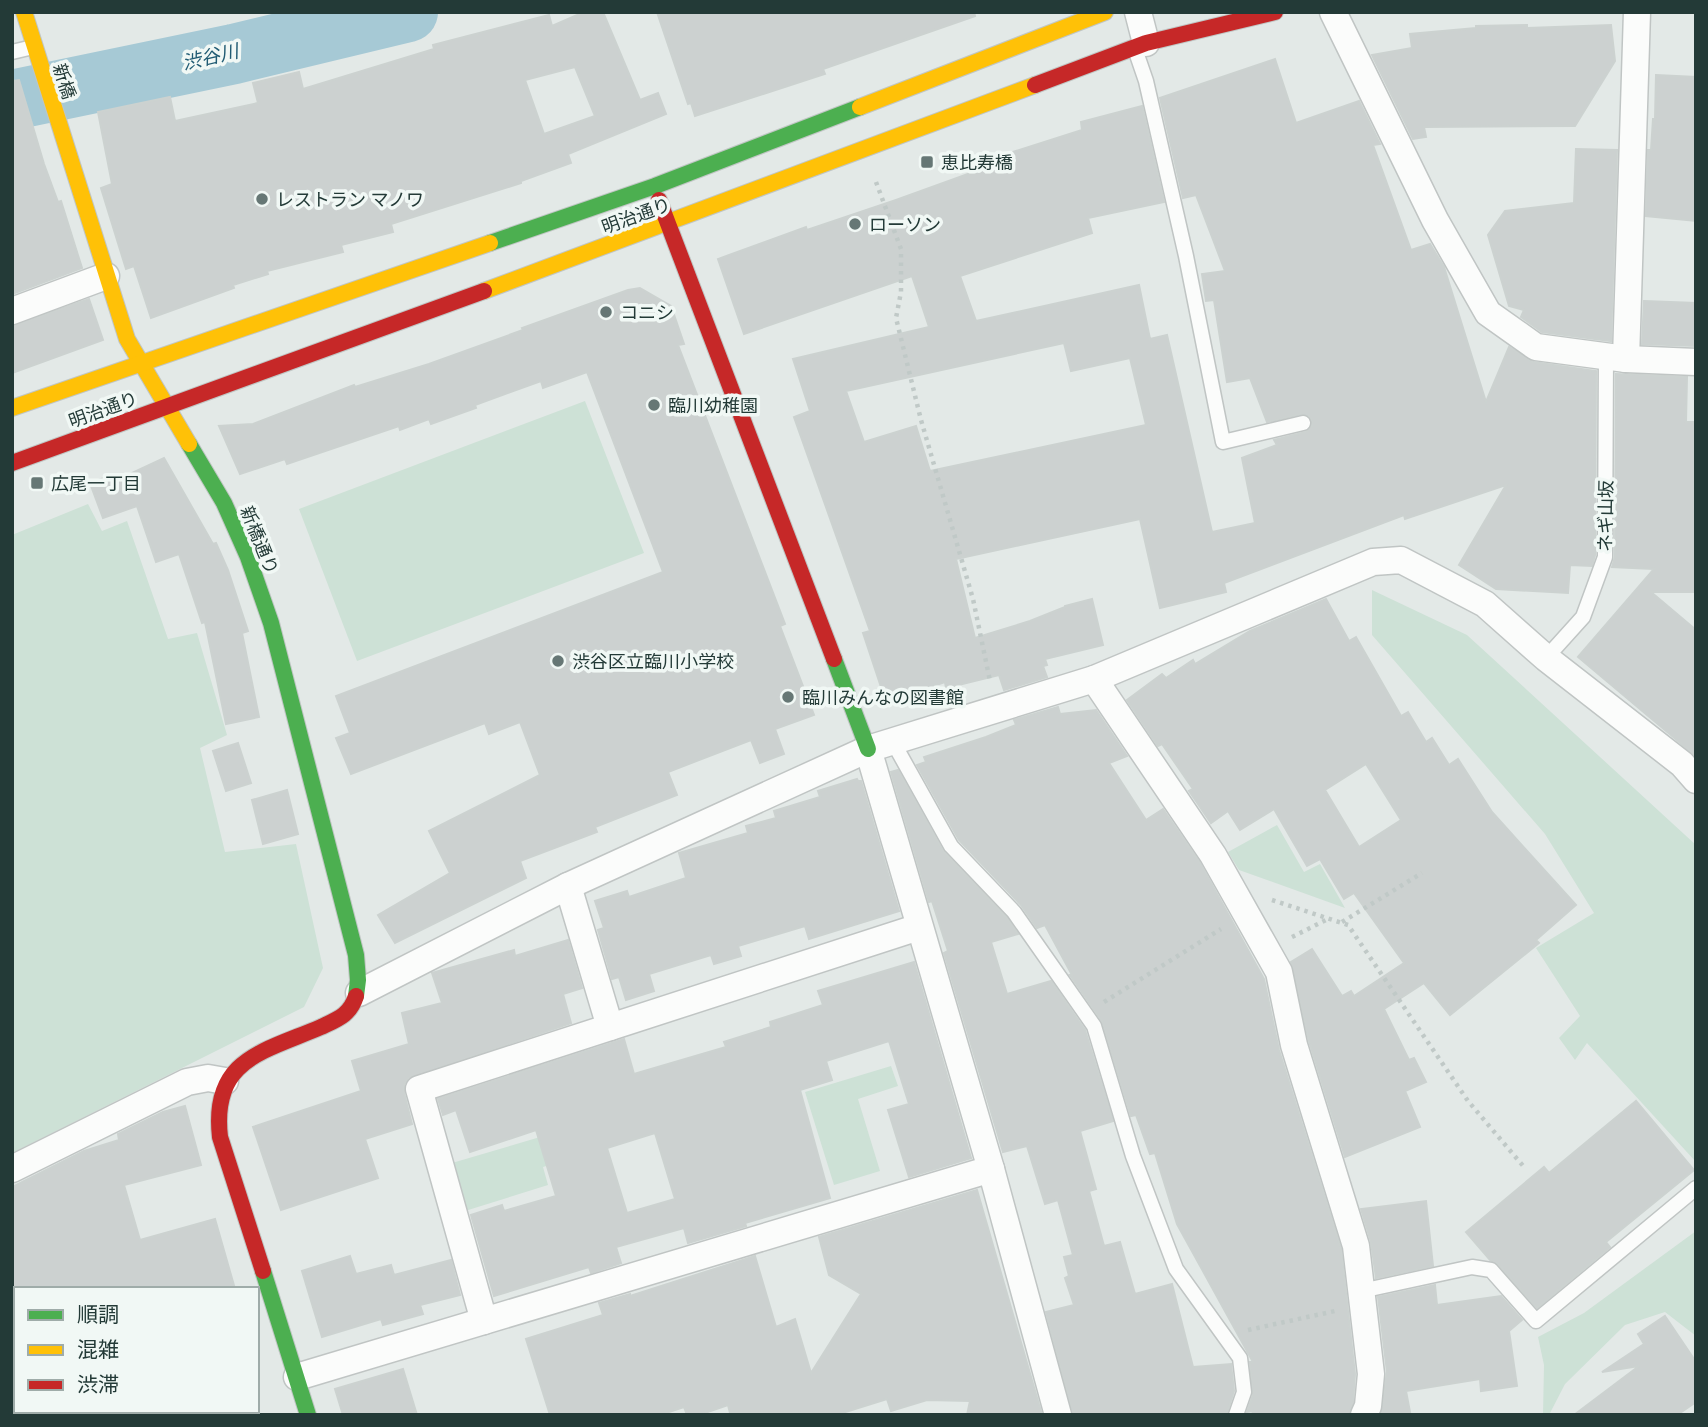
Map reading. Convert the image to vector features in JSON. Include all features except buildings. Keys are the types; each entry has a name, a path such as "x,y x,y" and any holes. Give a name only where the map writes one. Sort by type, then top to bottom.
{"main road":[{"path":"24,12 33,47"},
{"name":"明治通り","path":"12,408 655,186 1105,12"},
{"name":"明治通り","path":"12,463 667,224 1140,45 1275,12"},
{"name":"新橋","path":"33,47 59,127"},
{"name":"新橋通り","path":"59,127 127,338 224,503 248,557 271,623 356,955 359,993"},
{"path":"655,186 667,224 868,749"},
{"path":"309,1415 220,1137 218,1109 225,1081 235,1068 246,1060 345,1017 354,1006 359,993"}],"street":[{"path":"1138,12 1140,45"},
{"path":"1333,12 1435,220 1488,313 1536,347 1616,357 1696,362"},
{"path":"1616,357 1637,12"},
{"path":"12,311 106,276"},
{"path":"359,993 568,886 868,749 1094,679 1373,562 1401,559 1485,604 1546,658 1682,764 1696,780"},
{"path":"1094,679 1213,855 1279,972 1294,1045 1356,1247 1371,1374 1368,1406 1364,1415"},
{"path":"868,749 991,1169 1058,1415"},
{"path":"568,886 610,1027"},
{"path":"484,1321 419,1088 919,927"},
{"path":"12,1169 187,1082 208,1077 225,1081"},
{"path":"297,1377 991,1169"}],"lane":[{"path":"1140,45 1223,442 1303,422"},
{"path":"12,52 33,47"},
{"name":"ネギ山坂","path":"1546,658 1583,617 1605,557 1616,357"},
{"path":"894,741 951,846 1014,912 1094,1026 1133,1156 1176,1269 1240,1358 1244,1392 1236,1415"},
{"path":"1362,1298 1472,1268 1491,1270 1536,1321 1696,1188"}],"path":[{"path":"875,178 901,249 901,292 896,318 921,420 973,598 996,709"},
{"path":"1341,923 1422,873"},
{"path":"1085,1013 1243,908 1256,894 1329,918 1348,925 1468,1101 1524,1167"},
{"path":"1266,950 1329,918"},
{"path":"1223,1335 1362,1298"}],"green space":[{"path":"585,401 644,553 357,661 299,509"},
{"path":"88,504 102,531 127,521 168,639 197,633 227,735 200,748 225,852 296,844 323,968 304,1007 12,1153 12,535"},
{"path":"1372,590 1467,635 1696,845 1696,1162 1587,1043 1575,1060 1559,1038 1580,1016 1536,948 1594,913 1545,834 1372,635"},
{"path":"1277,825 1304,872 1320,864 1345,908 1239,870 1228,852"},
{"path":"891,1066 898,1086 858,1099 880,1171 834,1185 805,1092"},
{"path":"557,1132 566,1160 543,1167 548,1185 465,1211 452,1163"},
{"path":"1696,1231 1696,1336 1665,1312 1625,1325 1565,1384 1549,1415 1543,1415 1544,1365 1538,1337 1584,1313"}],"waterway":[{"name":"渋谷川","path":"12,100 234,54 408,12"}],"traffic: fast":[{"path":"490,243 655,186 860,107"},
{"path":"189,444 224,503 248,557 271,623 356,955 356,996"},
{"path":"834,659 868,749"},
{"path":"263,1271 308,1415"}],"traffic: slow":[{"path":"24,12 127,339 189,444"},
{"path":"860,107 1105,12"},
{"path":"484,291 1035,85"},
{"path":"12,408 490,243"}],"traffic: jam":[{"path":"1035,85 1146,43 1275,12"},
{"path":"659,200 834,659"},
{"path":"12,463 484,291"},
{"path":"263,1271 220,1137 219,1111 224,1090 245,1062 261,1052 338,1019 347,1012 356,996"}],"place":[{"name":"恵比寿橋","path":"927,162"},
{"name":"レストラン マノワ","path":"262,199"},
{"name":"ローソン","path":"855,224"},
{"name":"コニシ","path":"606,312"},
{"name":"臨川幼稚園","path":"654,405"},
{"name":"広尾一丁目","path":"37,483"},
{"name":"渋谷区立臨川小学校","path":"558,661"},
{"name":"臨川みんなの図書館","path":"788,697"}]}
